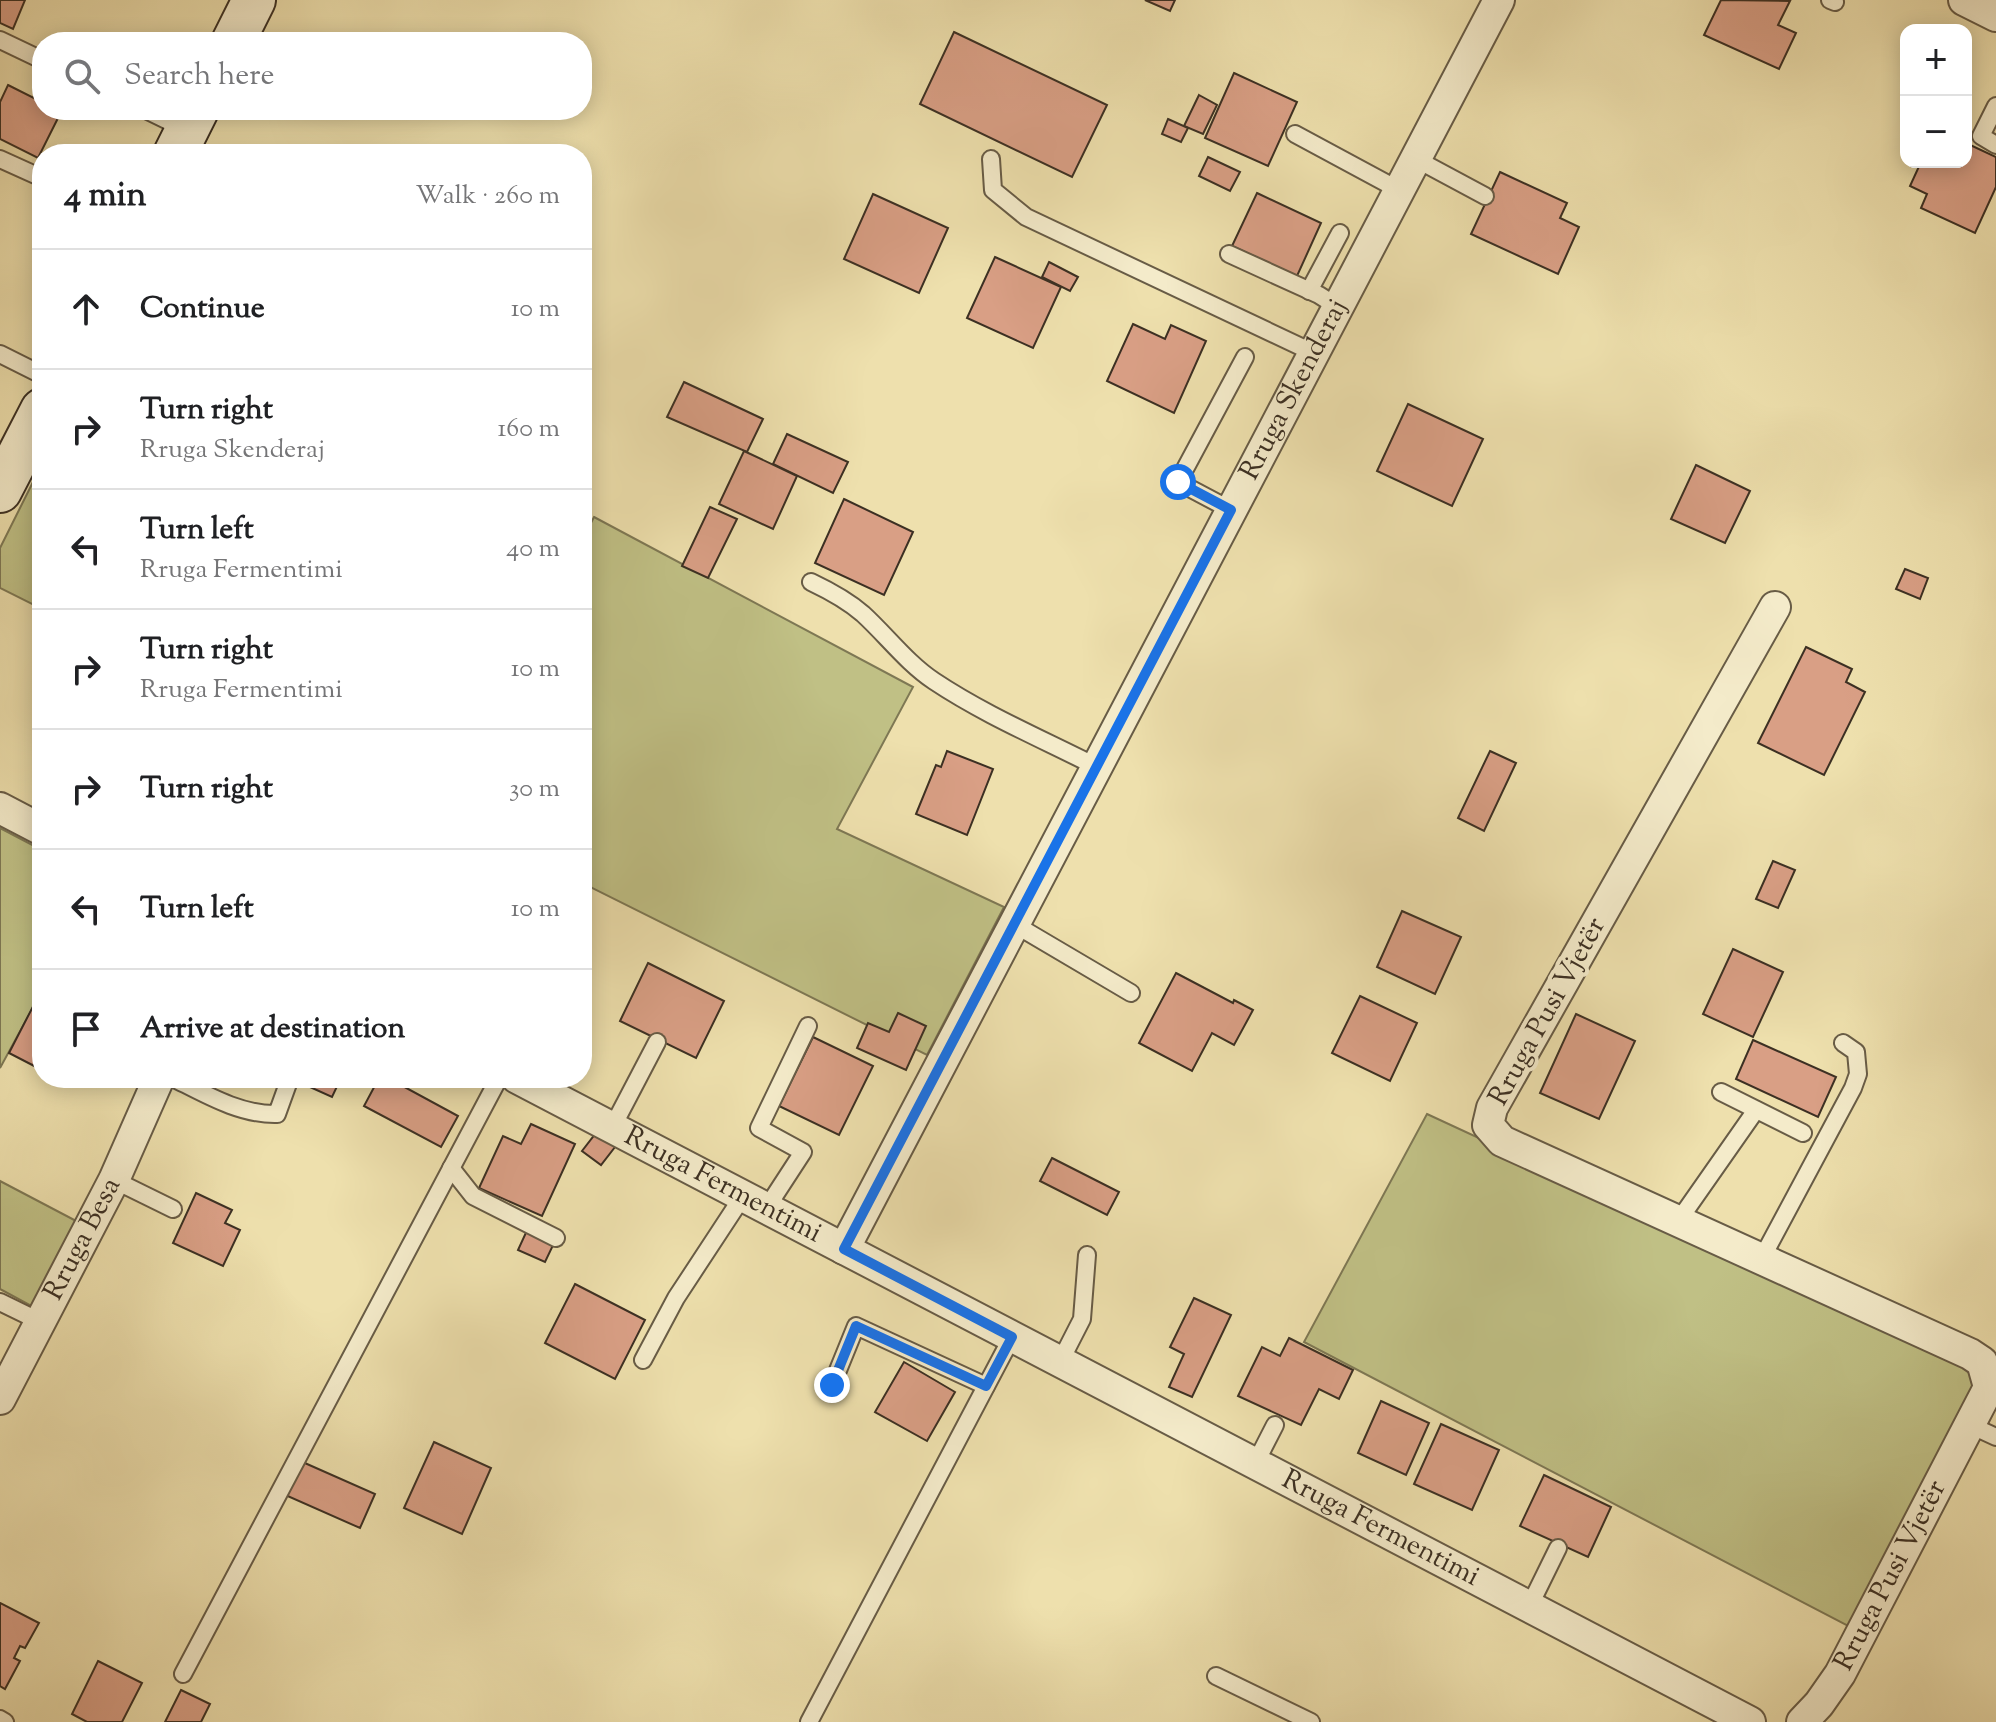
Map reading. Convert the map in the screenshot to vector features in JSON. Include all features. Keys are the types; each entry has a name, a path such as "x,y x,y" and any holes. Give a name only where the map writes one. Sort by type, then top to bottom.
{"street":[{"name":"Rruga Skenderaj","path":"844,1249 1499,0"},
{"path":"1964,0 1996,16"},
{"path":"237,32 249,1"},
{"path":"3,479 32,428"},
{"name":"Rruga Pusi Vjetër","path":"1775,607 1492,1108 1488,1125 1502,1141 1970,1354 1982,1362 1993,1380 1983,1431 1840,1674 1802,1722"},
{"path":"0,808 32,825"},
{"name":"Rruga Besa","path":"0,1399 114,1180 153,1088"},
{"name":"Rruga Fermentimi","path":"536,1088 1750,1722"}],"lane":[{"path":"0,40 32,55"},
{"path":"1996,106 1981,136 1996,145"},
{"path":"165,120 186,131"},
{"path":"1295,134 1399,190"},
{"path":"0,159 32,173"},
{"path":"991,159 993,190 1026,217 1314,353"},
{"path":"1416,159 1485,196"},
{"path":"1309,291 1340,233"},
{"path":"1229,254 1338,307"},
{"path":"0,354 32,370"},
{"path":"1231,510 1178,482 1245,357"},
{"path":"811,582 837,594 864,615 894,647 932,680 1097,767"},
{"path":"1014,924 1131,993"},
{"path":"770,1210 775,1195 803,1152 759,1128 808,1026"},
{"path":"612,1128 657,1042"},
{"path":"1762,1258 1853,1088 1858,1074 1856,1052 1843,1043"},
{"path":"179,1088 260,1115 277,1114 286,1088"},
{"path":"183,1674 494,1088"},
{"path":"1721,1092 1803,1133"},
{"path":"1679,1220 1756,1110"},
{"path":"451,1168 473,1196 556,1238"},
{"path":"114,1180 173,1209"},
{"path":"643,1360 676,1298 743,1196"},
{"path":"1060,1362 1082,1319 1087,1255"},
{"path":"0,1302 41,1322"},
{"path":"832,1385 856,1326 986,1386"},
{"path":"809,1722 1012,1337"},
{"path":"1255,1464 1275,1425"},
{"path":"1529,1607 1558,1548"},
{"path":"1216,1676 1311,1722"}],"green space":[{"path":"32,484 32,604 0,588 0,548"},
{"path":"594,517 913,687 837,829 1004,907 927,1055 592,888"},
{"path":"0,828 32,845 32,1009 0,1068"},
{"path":"1427,1114 1955,1359 1973,1377 1974,1390 1852,1628 1304,1342"},
{"path":"0,1181 80,1223 35,1308 0,1289"}],"building":[{"path":"0,0 25,0 13,29 0,23"},
{"path":"1145,0 1175,0 1170,11"},
{"path":"1721,0 1790,1 1778,25 1796,33 1779,69 1704,35"},
{"path":"954,32 1107,105 1072,177 920,104"},
{"path":"1234,73 1297,102 1268,166 1205,138"},
{"path":"8,85 32,97 32,120 57,120 45,144 32,144 32,155 0,139 0,102"},
{"path":"1199,95 1217,105 1203,134 1184,126"},
{"path":"1168,119 1188,128 1181,142 1162,134"},
{"path":"1972,146 1996,157 1996,187 1975,233 1921,208 1927,194 1910,186 1918,168 1972,168"},
{"path":"1208,157 1240,172 1230,191 1199,176"},
{"path":"1500,172 1567,203 1560,218 1579,227 1558,274 1471,234"},
{"path":"1257,193 1321,223 1297,276 1232,246"},
{"path":"873,194 948,228 919,293 844,259"},
{"path":"995,257 1061,287 1033,348 967,318"},
{"path":"1049,262 1078,277 1070,291 1042,277"},
{"path":"1133,324 1165,339 1171,325 1206,341 1174,413 1107,381"},
{"path":"684,382 763,419 747,452 667,417"},
{"path":"1408,404 1483,439 1452,506 1377,471"},
{"path":"787,434 848,462 833,493 773,464"},
{"path":"744,451 797,476 773,529 719,504"},
{"path":"1696,465 1750,491 1725,543 1671,519"},
{"path":"844,499 913,532 884,595 815,563"},
{"path":"710,507 737,519 708,578 682,566"},
{"path":"1905,569 1928,578 1920,599 1896,589"},
{"path":"1806,647 1852,669 1846,682 1865,692 1824,775 1758,743"},
{"path":"947,751 993,769 967,835 916,814 936,765 941,767"},
{"path":"1490,751 1516,763 1484,831 1458,818"},
{"path":"1773,861 1795,870 1778,908 1756,899"},
{"path":"1402,911 1461,937 1435,994 1377,967"},
{"path":"1733,949 1783,972 1753,1037 1703,1014"},
{"path":"648,963 724,1001 696,1058 620,1021"},
{"path":"1176,973 1253,1010 1234,1045 1212,1033 1192,1071 1139,1043"},
{"path":"1360,996 1417,1023 1390,1081 1332,1053"},
{"path":"32,1008 32,1065 9,1053"},
{"path":"898,1013 926,1026 906,1070 857,1048 868,1023 889,1032"},
{"path":"1576,1014 1635,1041 1599,1119 1540,1093"},
{"path":"813,1037 873,1066 839,1135 779,1106"},
{"path":"1753,1040 1836,1077 1818,1117 1736,1079"},
{"path":"312,1088 336,1088 332,1097"},
{"path":"374,1088 406,1088 458,1116 441,1147 364,1106"},
{"path":"531,1124 575,1144 542,1216 479,1188 503,1136 521,1144"},
{"path":"596,1133 615,1147 601,1165 582,1151"},
{"path":"1052,1158 1119,1192 1107,1215 1040,1181"},
{"path":"196,1193 232,1210 225,1223 240,1230 223,1266 173,1243"},
{"path":"529,1226 556,1239 545,1262 518,1250"},
{"path":"575,1284 645,1320 615,1379 545,1343"},
{"path":"1194,1298 1231,1315 1192,1397 1169,1387 1184,1354 1170,1347"},
{"path":"1289,1338 1353,1370 1339,1399 1319,1389 1301,1425 1238,1396 1262,1347 1280,1356"},
{"path":"904,1362 955,1392 927,1441 875,1412"},
{"path":"1381,1401 1429,1423 1406,1475 1358,1453"},
{"path":"1441,1424 1499,1450 1472,1510 1414,1484"},
{"path":"434,1442 491,1468 462,1534 404,1508"},
{"path":"298,1460 375,1494 360,1528 283,1494"},
{"path":"1544,1475 1611,1507 1588,1557 1520,1526"},
{"path":"0,1603 39,1623 25,1648 20,1646 14,1658 20,1661 5,1689 0,1686"},
{"path":"98,1661 142,1683 122,1722 87,1722 72,1714"},
{"path":"181,1690 210,1704 201,1722 165,1722"}],"route":[{"path":"832,1385 856,1326 986,1386 1012,1337 844,1249 1231,510 1178,482"}]}
